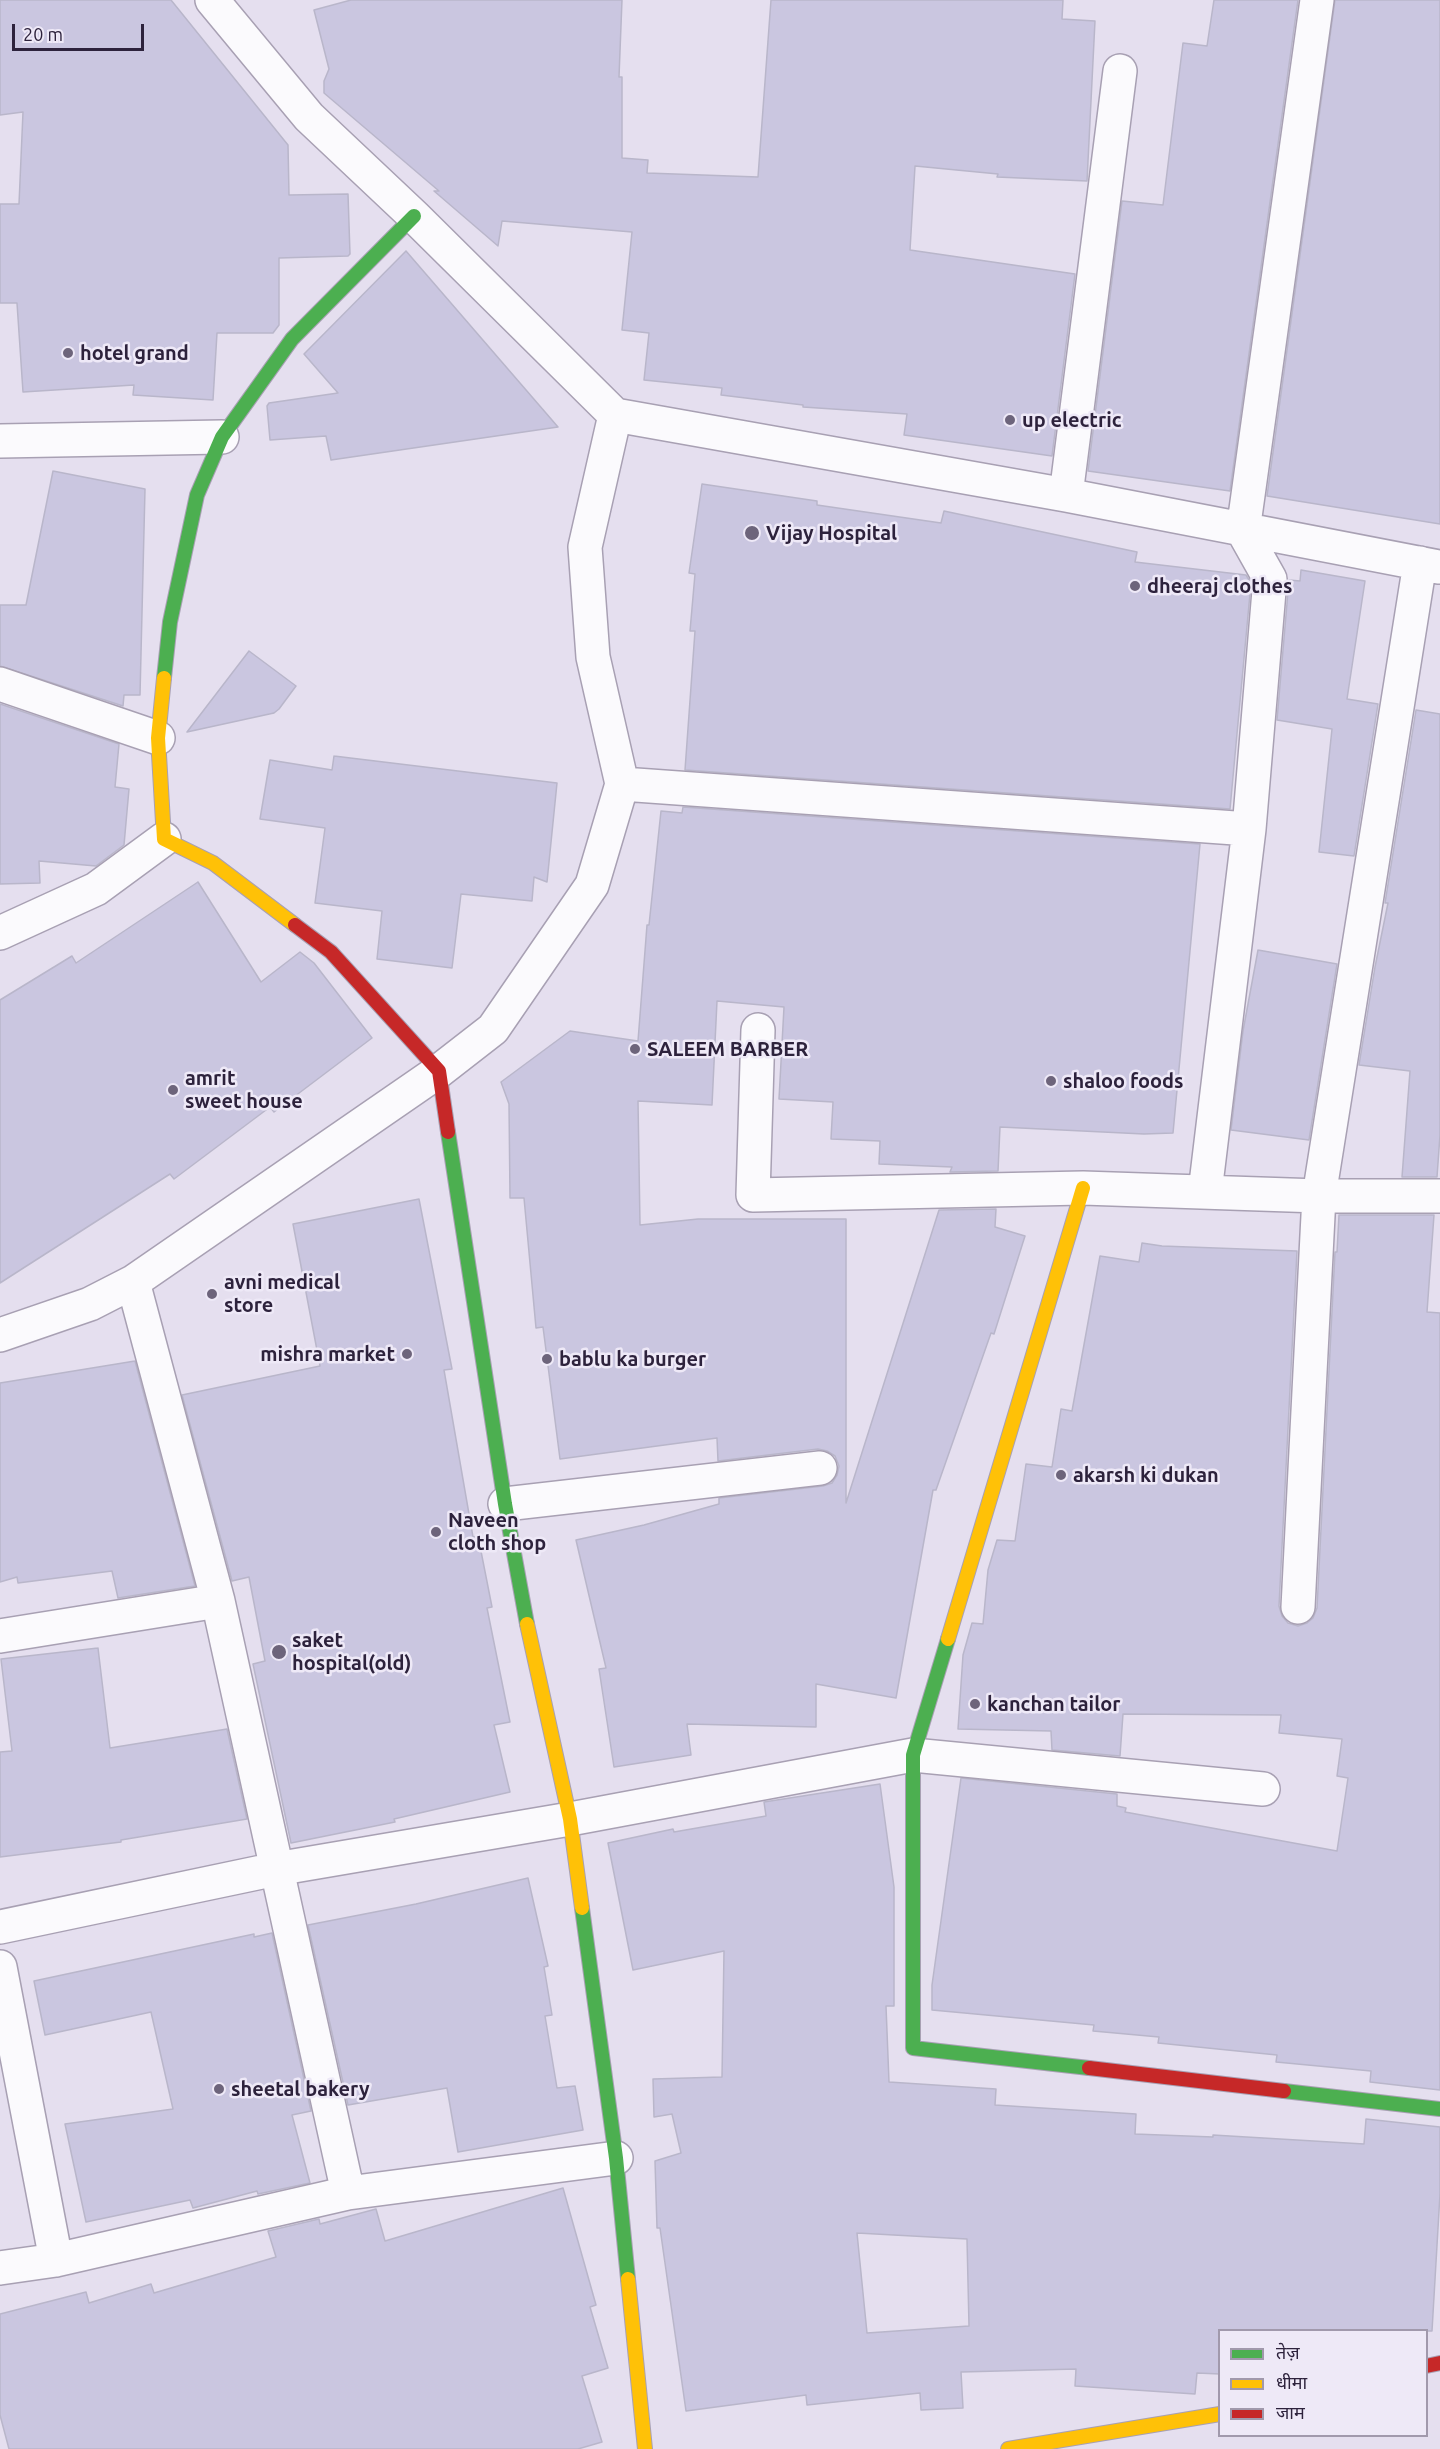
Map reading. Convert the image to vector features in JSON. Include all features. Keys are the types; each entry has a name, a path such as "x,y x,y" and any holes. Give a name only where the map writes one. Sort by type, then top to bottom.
{"street":[{"path":"212,0 309,117 414,216 615,415 1066,495 1430,565 1319,1196 1298,1607"},
{"path":"1205,1192 1249,829 1270,579 1244,531 1317,0"},
{"path":"1066,495 1120,71"},
{"path":"164,839 158,738 170,622 196,495 222,437 292,339 414,216"},
{"path":"0,1335 90,1304 133,1282 439,1071 493,1029 592,885 622,784 593,657 585,547 615,415"},
{"path":"0,441 222,437"},
{"path":"0,684 158,738"},
{"path":"622,784 1249,829"},
{"path":"0,933 96,889 164,839"},
{"path":"164,839 213,863 331,952 439,1071 505,1504 524,1609 570,1819 616,2158 645,2449"},
{"path":"758,1030 753,1195 1083,1188 1319,1196 1440,1196"},
{"path":"1083,1188 913,1755 913,2048 1440,2109"},
{"path":"133,1282 218,1601 348,2193"},
{"path":"505,1504 820,1468"},
{"path":"0,1636 218,1601"},
{"path":"0,1928 276,1869 570,1819 913,1755 1263,1789"},
{"path":"0,1967 56,2260"},
{"path":"0,2268 56,2260 348,2193 616,2158"},
{"path":"1008,2449 1218,2414"}],"building":[{"path":"0,0 171,0 288,145 289,195 348,194 350,254 348,256 279,258 279,325 273,333 217,333 213,400 133,395 134,385 23,392 17,303 0,303 0,204 19,204 23,112 0,115"},
{"path":"351,0 622,0 619,77 622,77 622,158 648,160 647,173 758,177 771,0 1063,0 1062,19 1095,21 1087,181 997,177 998,174 915,166 910,250 1075,274 1052,456 904,435 907,414 803,407 803,405 721,395 722,388 644,380 649,333 622,330 632,232 502,221 498,246 434,191 439,191 324,93 324,81 329,69 314,10"},
{"path":"1214,0 1298,0 1230,491 1088,471 1122,201 1163,205 1183,43 1207,46"},
{"path":"1335,0 1440,0 1440,524 1267,496"},
{"path":"406,251 558,427 331,460 326,436 270,440 267,406 269,403 338,393 304,354"},
{"path":"53,471 145,489 140,695 124,695 123,706 0,666 0,605 26,605"},
{"path":"702,484 817,501 817,505 941,523 944,511 1137,552 1135,562 1246,575 1251,583 1230,809 685,770 695,631 690,631 695,574 689,573"},
{"path":"1301,570 1365,581 1347,699 1378,704 1354,856 1319,852 1332,729 1277,720 1289,580 1300,581"},
{"path":"249,651 296,686 279,709 274,713 187,732"},
{"path":"0,704 119,744 115,787 129,789 124,845 96,866 39,861 40,883 0,884"},
{"path":"1416,710 1440,714 1440,1135 1437,1177 1402,1177 1410,1071 1359,1065 1388,903 1385,903"},
{"path":"334,756 557,783 547,882 534,877 532,901 461,894 452,968 377,959 382,911 315,903 325,828 260,819 270,760 332,770"},
{"path":"683,807 1200,844 1173,1133 1144,1134 1000,1127 998,1171 950,1172 952,1167 879,1164 880,1141 831,1139 833,1102 779,1099 784,1007 717,1001 712,1105 638,1101 640,1225 698,1219 846,1219 846,1503 939,1210 996,1209 995,1227 1025,1236 994,1334 991,1333 936,1490 933,1490 896,1698 816,1684 816,1727 687,1724 691,1755 614,1767 599,1669 606,1668 576,1540 644,1525 719,1504 719,1498 823,1486 832,1483 839,1466 835,1456 818,1449 718,1461 717,1438 560,1459 543,1327 536,1328 524,1198 510,1198 509,1104 501,1082 570,1031 638,1041 647,925 649,925 661,811 682,813"},
{"path":"198,882 261,982 300,952 314,963 372,1038 274,1112 270,1107 174,1179 170,1174 0,1283 0,1000 72,956 76,963"},
{"path":"1258,950 1337,964 1309,1140 1231,1130 1243,1031"},
{"path":"419,1199 452,1369 444,1370 473,1537 478,1536 492,1607 487,1608 510,1722 494,1725 510,1792 394,1819 395,1822 291,1843 253,1664 265,1661 249,1577 232,1581 182,1395 320,1366 293,1224"},
{"path":"1339,1215 1434,1215 1427,1312 1440,1313 1440,2090 1370,2082 1371,2071 1276,2062 1277,2055 1158,2043 1159,2037 1093,2031 1094,2025 932,2010 932,1985 961,1778 1117,1794 1117,1806 1126,1808 1125,1812 1337,1851 1348,1778 1337,1776 1342,1739 1279,1733 1281,1715 1123,1714 1120,1756 1052,1750 1051,1731 958,1729 963,1655 972,1623 983,1624 988,1570 997,1540 1015,1541 1026,1464 1052,1467 1061,1409 1072,1411 1100,1256 1139,1262 1142,1243 1162,1246 1297,1251 1279,1606 1282,1616 1288,1623 1298,1626 1313,1618 1317,1608 1335,1252 1337,1252"},
{"path":"135,1361 195,1586 118,1598 112,1571 18,1583 17,1577 0,1582 0,1383"},
{"path":"98,1648 110,1748 227,1729 247,1819 121,1840 121,1842 0,1857 0,1752 12,1751 1,1659"},
{"path":"880,1784 894,1887 894,2006 886,2006 889,2082 996,2089 995,2105 1136,2114 1135,2134 1213,2137 1213,2135 1364,2144 1366,2119 1440,2127 1440,2194 1432,2331 1428,2329 1218,2329 1218,2374 1197,2373 1195,2394 1075,2386 1076,2369 961,2372 963,2408 921,2410 920,2393 807,2405 806,2395 686,2411 660,2228 657,2228 655,2161 681,2153 672,2114 654,2117 653,2079 722,2077 724,1951 633,1970 608,1843 673,1829 674,1832 766,1816 764,1802","holes":["857,2233 967,2239 969,2326 867,2333"]},
{"path":"528,1878 548,1966 544,1967 552,2015 545,2016 557,2088 575,2086 583,2130 458,2152 447,2088 348,2105 308,1925 416,1904"},
{"path":"272,1933 311,2111 292,2115 310,2183 258,2194 257,2191 193,2208 190,2200 86,2222 65,2124 173,2109 151,2012 45,2035 34,1981 254,1934 254,1937"},
{"path":"563,2188 596,2305 590,2307 608,2368 582,2376 602,2442 578,2449 9,2449 0,2415 0,2314 86,2292 89,2303 151,2284 154,2293 276,2257 268,2231 319,2219 320,2224 376,2209 385,2241"}],"traffic: fast":[{"path":"164,678 170,622 197,495 222,437 292,339 414,216"},
{"path":"448,1132 505,1504 527,1624"},
{"path":"948,1639 913,1755 913,2048 1089,2068"},
{"path":"582,1908 616,2158 628,2279"},
{"path":"1284,2091 1440,2109"}],"traffic: slow":[{"path":"164,678 158,738 164,839 213,863 295,925"},
{"path":"948,1639 1083,1188"},
{"path":"527,1624 570,1819 582,1908"},
{"path":"628,2279 645,2449"},
{"path":"1008,2449 1218,2414"}],"traffic: jam":[{"path":"295,925 331,952 439,1071 448,1132"},
{"path":"1089,2068 1284,2091"},
{"path":"1428,2366 1440,2363"}],"place":[{"name":"hotel grand","path":"68,353"},
{"name":"up electric","path":"1010,420"},
{"name":"Vijay Hospital","path":"752,533"},
{"name":"dheeraj clothes","path":"1135,586"},
{"name":"SALEEM BARBER","path":"635,1049"},
{"name":"shaloo foods","path":"1051,1081"},
{"name":"amrit sweet house","path":"173,1090"},
{"name":"avni medical store","path":"212,1294"},
{"name":"mishra market","path":"407,1354"},
{"name":"bablu ka burger","path":"547,1359"},
{"name":"akarsh ki dukan","path":"1061,1475"},
{"name":"Naveen cloth shop","path":"436,1532"},
{"name":"saket hospital(old)","path":"279,1652"},
{"name":"kanchan tailor","path":"975,1704"},
{"name":"sheetal bakery","path":"219,2089"}]}
